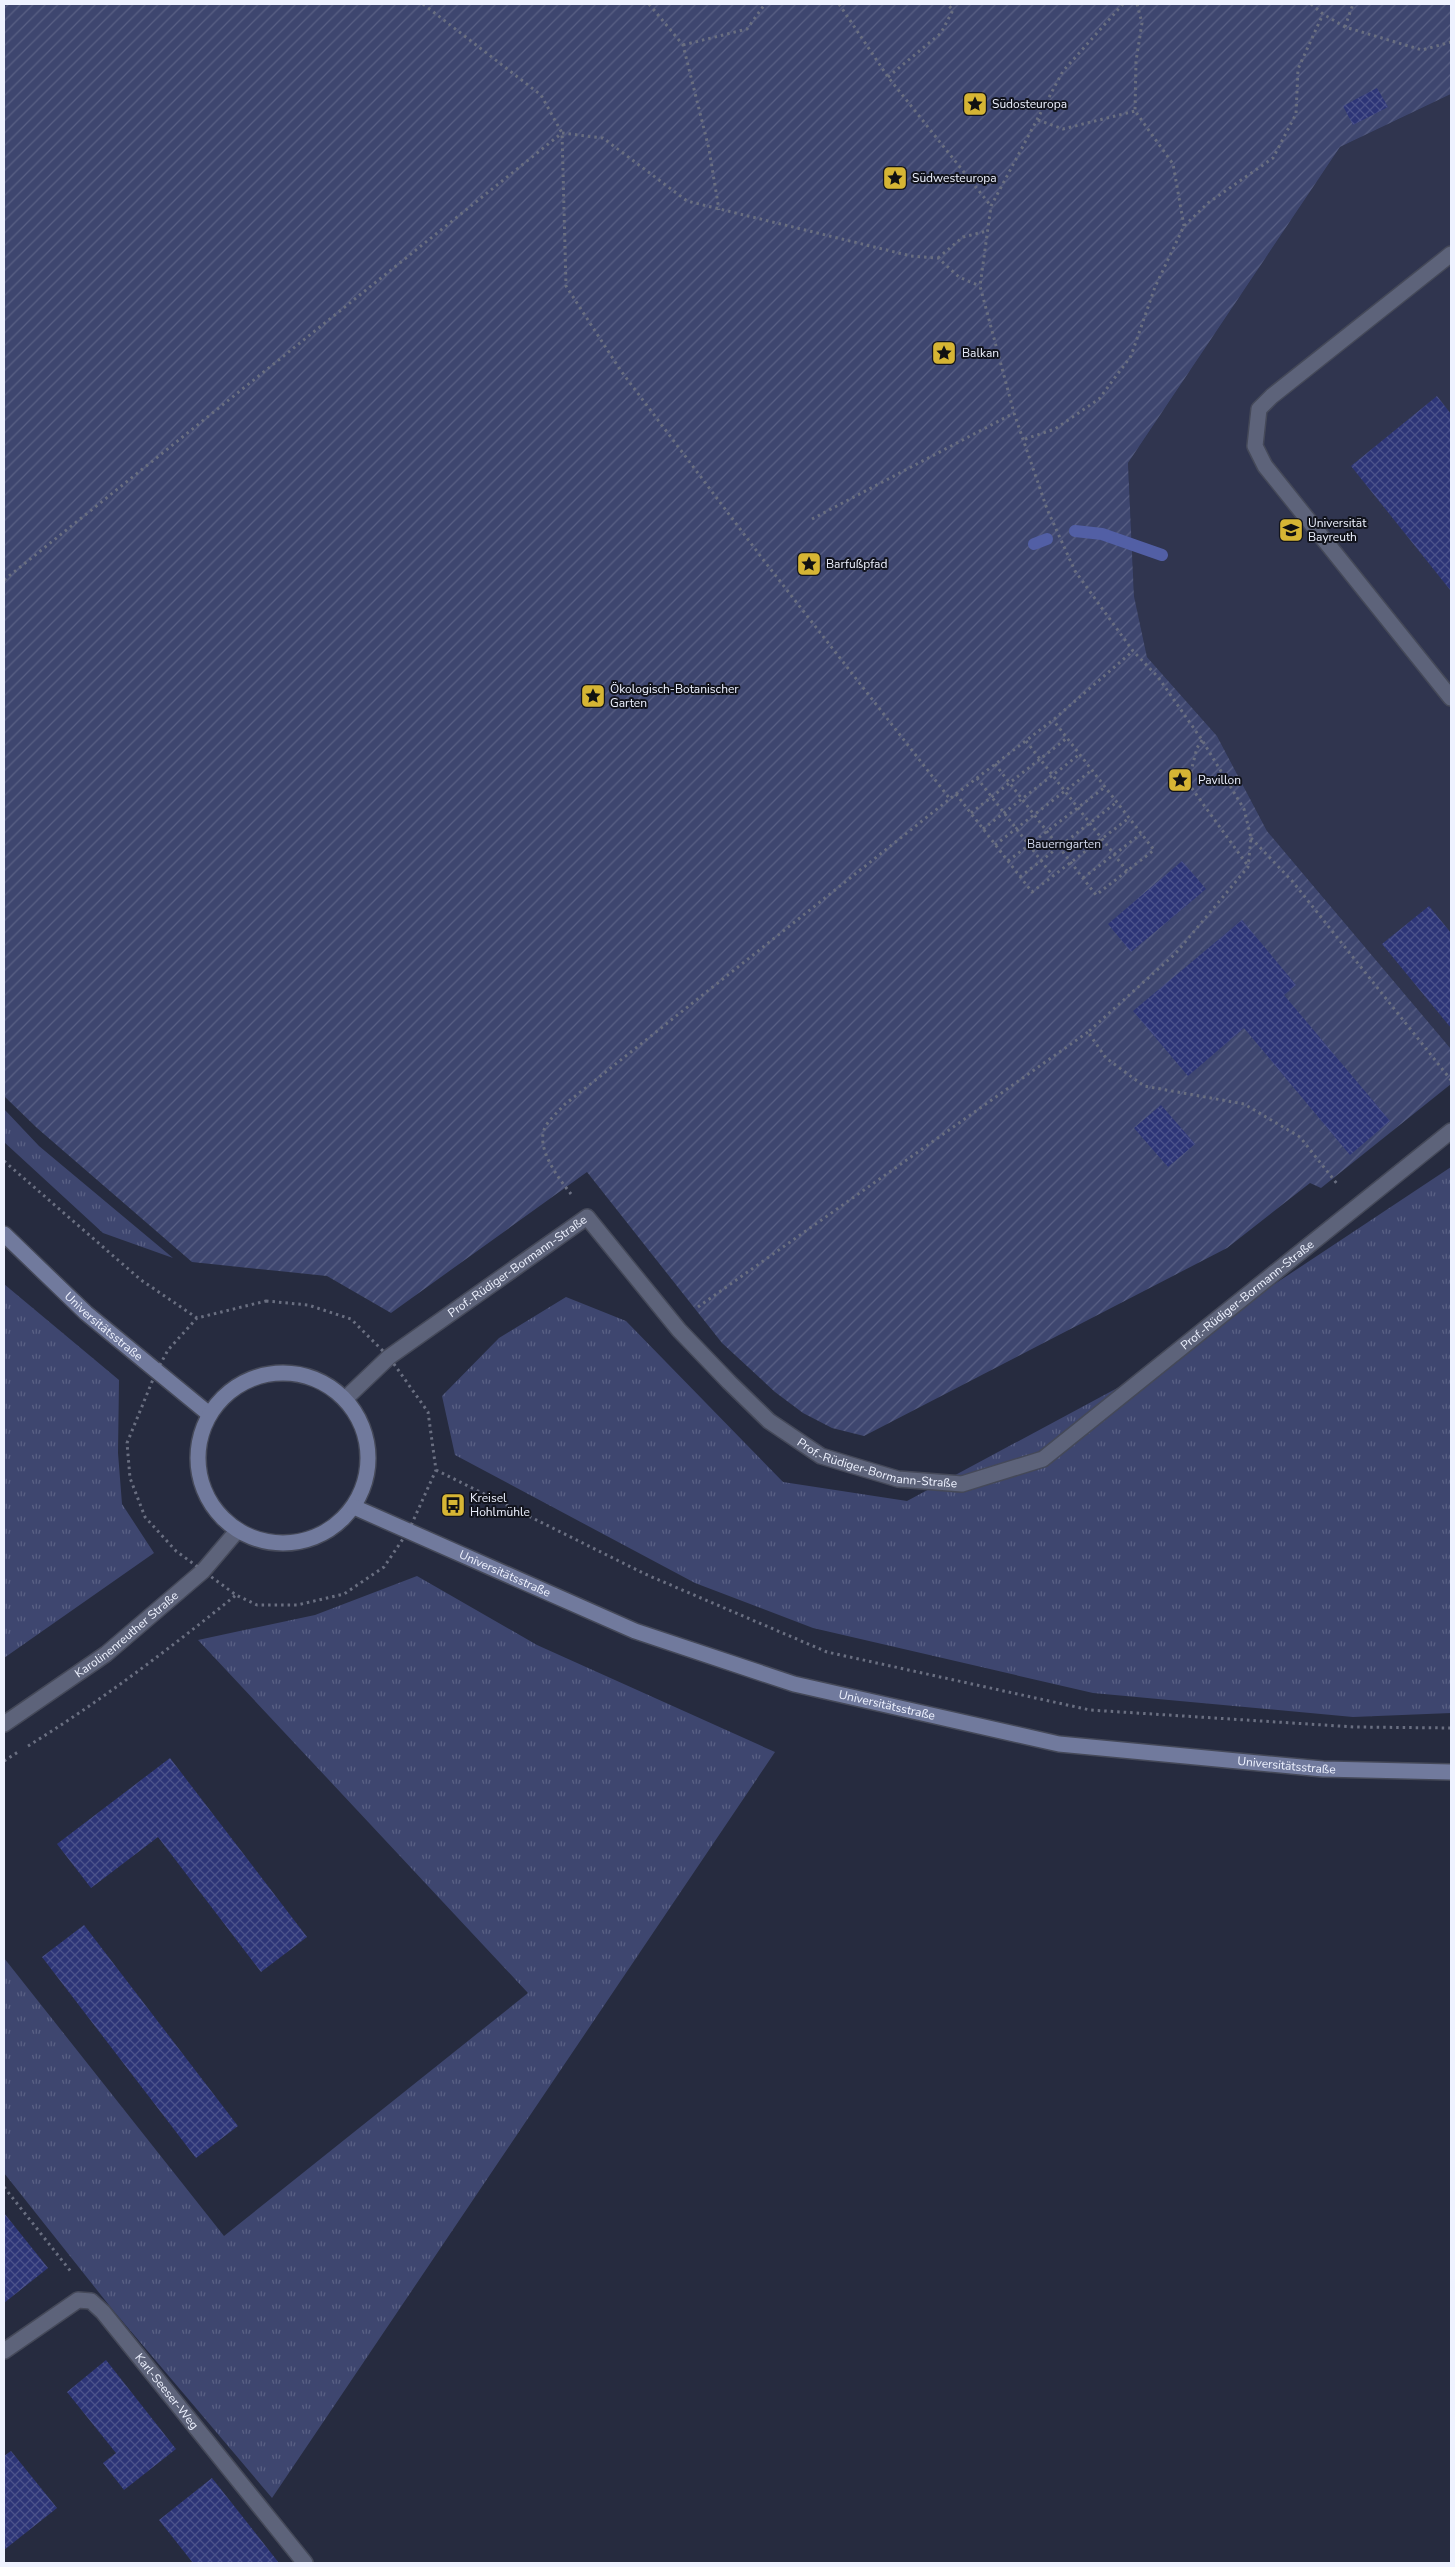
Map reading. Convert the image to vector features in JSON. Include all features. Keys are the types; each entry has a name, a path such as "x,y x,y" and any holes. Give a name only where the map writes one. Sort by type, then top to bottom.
{"main road":[{"name":"Universitätsstraße","path":"4,1234 86,1313 210,1414"},
{"path":"274,1373 300,1374 324,1383 345,1399 359,1418 367,1440 369,1463 364,1486 354,1507 336,1526 313,1539 288,1544 262,1541 238,1531 218,1513 204,1490 197,1465 200,1438 210,1414 226,1394 248,1380 274,1373"},
{"name":"Universitätsstraße","path":"354,1507 635,1631 794,1684 1059,1744 1323,1769 1451,1772"}],"street":[{"path":"1451,254 1272,396 1259,409 1255,446 1265,466 1451,698"},
{"name":"Prof.-Rüdiger-Bormann-Straße","path":"345,1399 389,1358 587,1217 679,1330 769,1422 821,1456 898,1479 962,1484 1043,1459 1451,1131"},
{"name":"Karolinenreuther Straße","path":"4,1724 106,1654 203,1571 238,1531"},
{"path":"4,2351 78,2300 90,2301"},
{"name":"Karl-Seeser-Weg","path":"90,2301 104,2312 305,2563"}],"path":[{"path":"423,4 541,95 562,133 566,286 621,371 765,562 950,799"},
{"path":"649,4 684,45 709,149 719,210"},
{"path":"684,45 747,29 765,4"},
{"path":"839,4 888,77 991,206"},
{"path":"888,77 941,33 953,10 947,4"},
{"path":"695,1309 1088,1032 1176,953 1248,867 1251,838 1244,809 1202,740 1158,677 1133,651 1075,571 1047,509 1025,439 1014,413 980,286 986,231 991,206 1063,71 1123,4"},
{"path":"1136,4 1142,23 1136,61 1135,111 1173,164 1184,226"},
{"path":"1310,4 1346,27 1422,50 1451,42"},
{"path":"1346,27 1353,4"},
{"path":"1025,439 1055,429 1099,399 1131,356 1155,287 1184,226 1208,203 1273,158 1296,114 1298,69 1323,14"},
{"path":"1038,120 1063,129 1135,111"},
{"path":"4,580 562,133 603,138 687,201 910,256 938,258 959,277 980,286"},
{"path":"938,258 962,237 986,231"},
{"path":"812,519 1014,413"},
{"path":"566,1188 550,1162 543,1140 544,1128 564,1105 956,794 1053,720 1133,651"},
{"path":"995,764 1096,895 1154,850 1053,720"},
{"path":"970,813 1067,738"},
{"path":"1202,740 1197,748 1188,783 1248,867"},
{"path":"1026,741 1127,871"},
{"path":"983,829 1080,754"},
{"path":"995,844 1092,770"},
{"path":"978,778 1054,876"},
{"path":"1008,861 1105,787"},
{"path":"956,794 1032,892 1129,818"},
{"path":"1020,877 1117,802"},
{"path":"1083,878 1141,834"},
{"path":"1251,838 1293,882 1451,1080"},
{"path":"1088,1032 1106,1058 1144,1086 1244,1104 1300,1137 1356,1209"},
{"path":"4,1161 141,1280 197,1318 266,1301 308,1304 352,1319 389,1358 428,1412 436,1470 645,1574 827,1652 1090,1710 1355,1726 1451,1728"},
{"path":"4,1761 82,1713 151,1663 236,1595"},
{"path":"4,2187 56,2250 90,2301"}],"shaded area":[{"name":"Universität Bayreuth","path":"1451,94 1451,1049 1267,831 1217,736 1147,657 1134,596 1128,463 1340,147"}],"green space":[{"name":"Ökologisch-Botanischer Garten","path":"4,4 1451,4 1451,94 1340,147 1128,463 1134,596 1147,657 1217,736 1267,831 1451,1049 1451,1084 1321,1188 1310,1183 1227,1248 864,1436 832,1428 803,1413 775,1392 722,1343 587,1172 391,1313 327,1276 192,1262 37,1128 4,1096"},
{"path":"4,1109 39,1146 173,1258 103,1233 4,1142"},
{"path":"1451,1167 1451,1713 1353,1717 1093,1693 813,1628 695,1583 455,1455 442,1396 499,1338 566,1297 626,1321 783,1482 907,1501 1121,1386"},
{"path":"4,1284 119,1380 118,1453 122,1504 154,1553 4,1658"},
{"path":"417,1576 537,1645 775,1752 272,2498 112,2309 4,2173 4,1958 224,2236 528,1993 198,1640 315,1615"}],"building":[{"path":"1377,88 1388,107 1353,125 1343,106"},
{"path":"1437,396 1451,414 1451,591 1351,466"},
{"path":"1182,861 1206,889 1131,952 1108,924"},
{"path":"1429,906 1451,933 1451,1028 1382,944"},
{"path":"1242,920 1296,985 1284,995 1390,1121 1350,1155 1244,1028 1188,1076 1133,1011"},
{"path":"1161,1105 1195,1144 1168,1167 1134,1128"},
{"path":"170,1758 307,1937 261,1972 158,1837 91,1888 57,1844"},
{"path":"84,1925 238,2126 196,2158 42,1957"},
{"path":"4,2213 48,2268 4,2303"},
{"path":"106,2360 176,2449 124,2490 103,2463 116,2453 67,2392"},
{"path":"11,2451 57,2508 4,2550 4,2456"},
{"path":"212,2478 279,2563 193,2563 159,2520"}],"waterway":[{"path":"1075,531 1102,534 1162,555"},
{"path":"1034,544 1047,539"}],"place":[{"name":"Südosteuropa","path":"975,104"},
{"name":"Südwesteuropa","path":"895,178"},
{"name":"Balkan","path":"944,353"},
{"name":"Universität Bayreuth","path":"1291,530"},
{"name":"Barfußpfad","path":"809,564"},
{"name":"Ökologisch-Botanischer Garten","path":"593,696"},
{"name":"Pavillon","path":"1180,780"},
{"name":"Kreisel Hohlmühle","path":"453,1505"}],"park label":[{"name":"Bauerngarten","path":"1064,844"}]}
